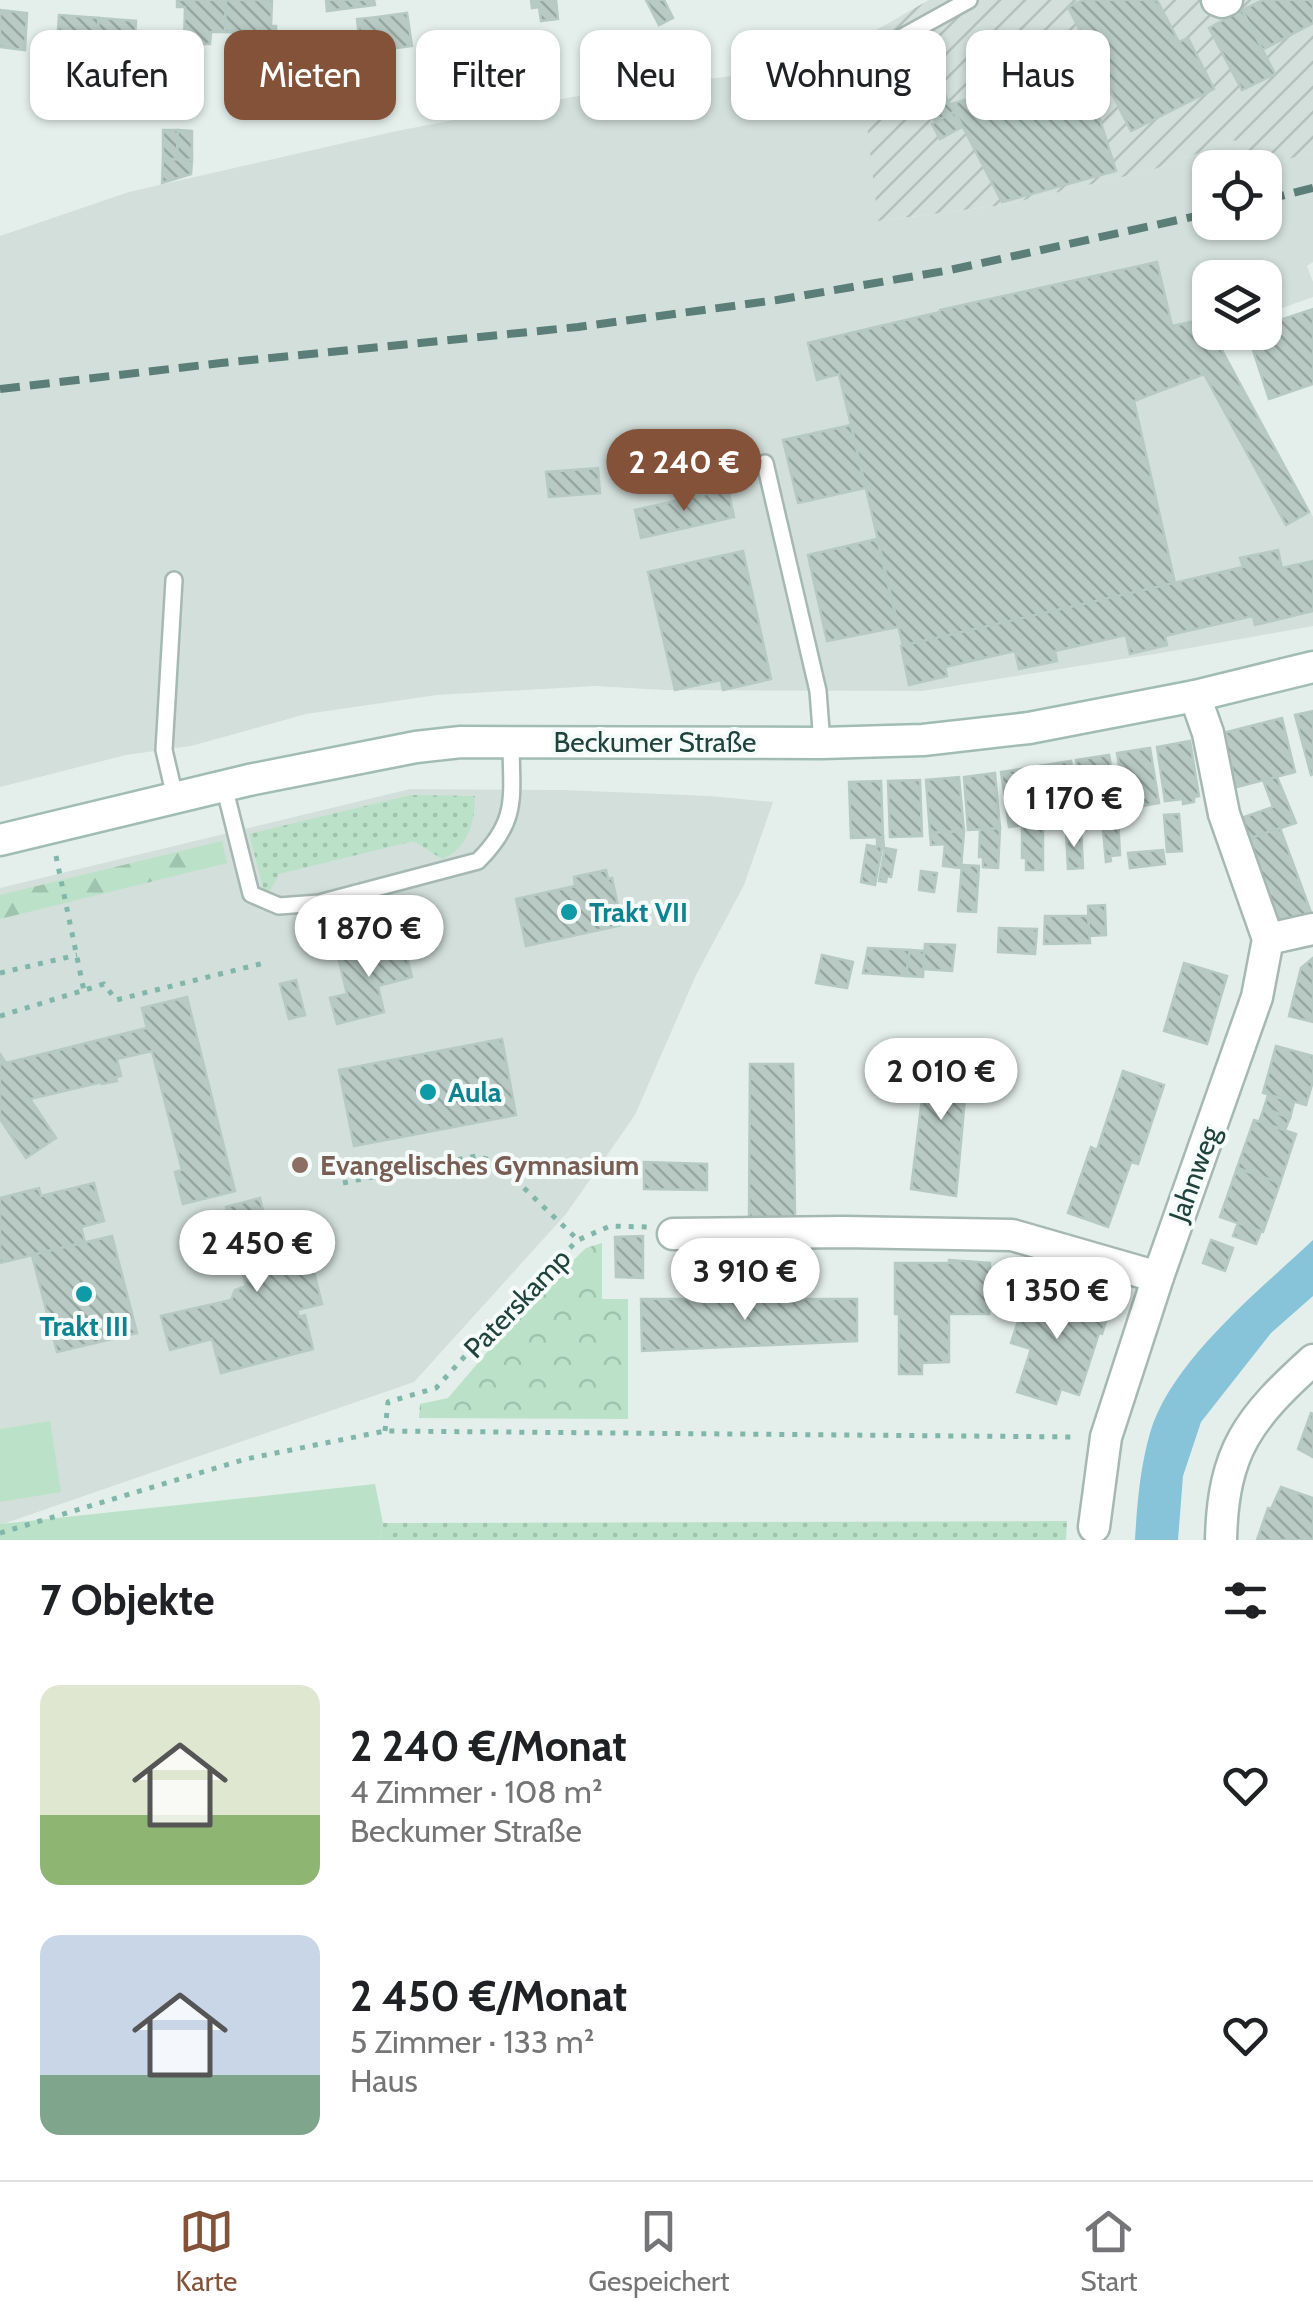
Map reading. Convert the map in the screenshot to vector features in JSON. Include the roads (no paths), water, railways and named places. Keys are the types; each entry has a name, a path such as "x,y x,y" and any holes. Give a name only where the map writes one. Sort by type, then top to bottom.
{"street":[{"path":"1217,0 1227,0"},
{"name":"Beckumer Straße","path":"0,840 224,786 416,746 461,742 923,740 1029,728 1196,696 1313,667"},
{"path":"1196,696 1208,733 1224,814 1268,939 1313,929"},
{"name":"Jahnweg","path":"1094,1527 1106,1438 1257,997 1268,939"},
{"path":"674,1234 1012,1235 1158,1277"},
{"path":"1220,1540 1227,1479 1244,1434 1261,1410 1313,1360"}],"lane":[{"path":"914,30 969,0"},
{"path":"765,464 818,691 822,743"},
{"path":"174,580 164,750 175,798"},
{"path":"224,786 251,894 279,906 320,903 478,861 497,842 511,811 511,742"}],"water":[{"path":"1313,1240 1313,1296 1271,1333 1201,1422 1183,1476 1178,1540 1135,1540 1144,1459 1161,1406 1197,1353"}],"railway":[{"path":"1282,196 1313,188"},
{"path":"0,389 578,327 777,300 950,270 1192,217"}],"place":[{"name":"Trakt VII","path":"569,912"},
{"name":"Aula","path":"428,1092"},
{"name":"Evangelisches Gymnasium","path":"300,1165"},
{"name":"Trakt III","path":"84,1294"}]}
